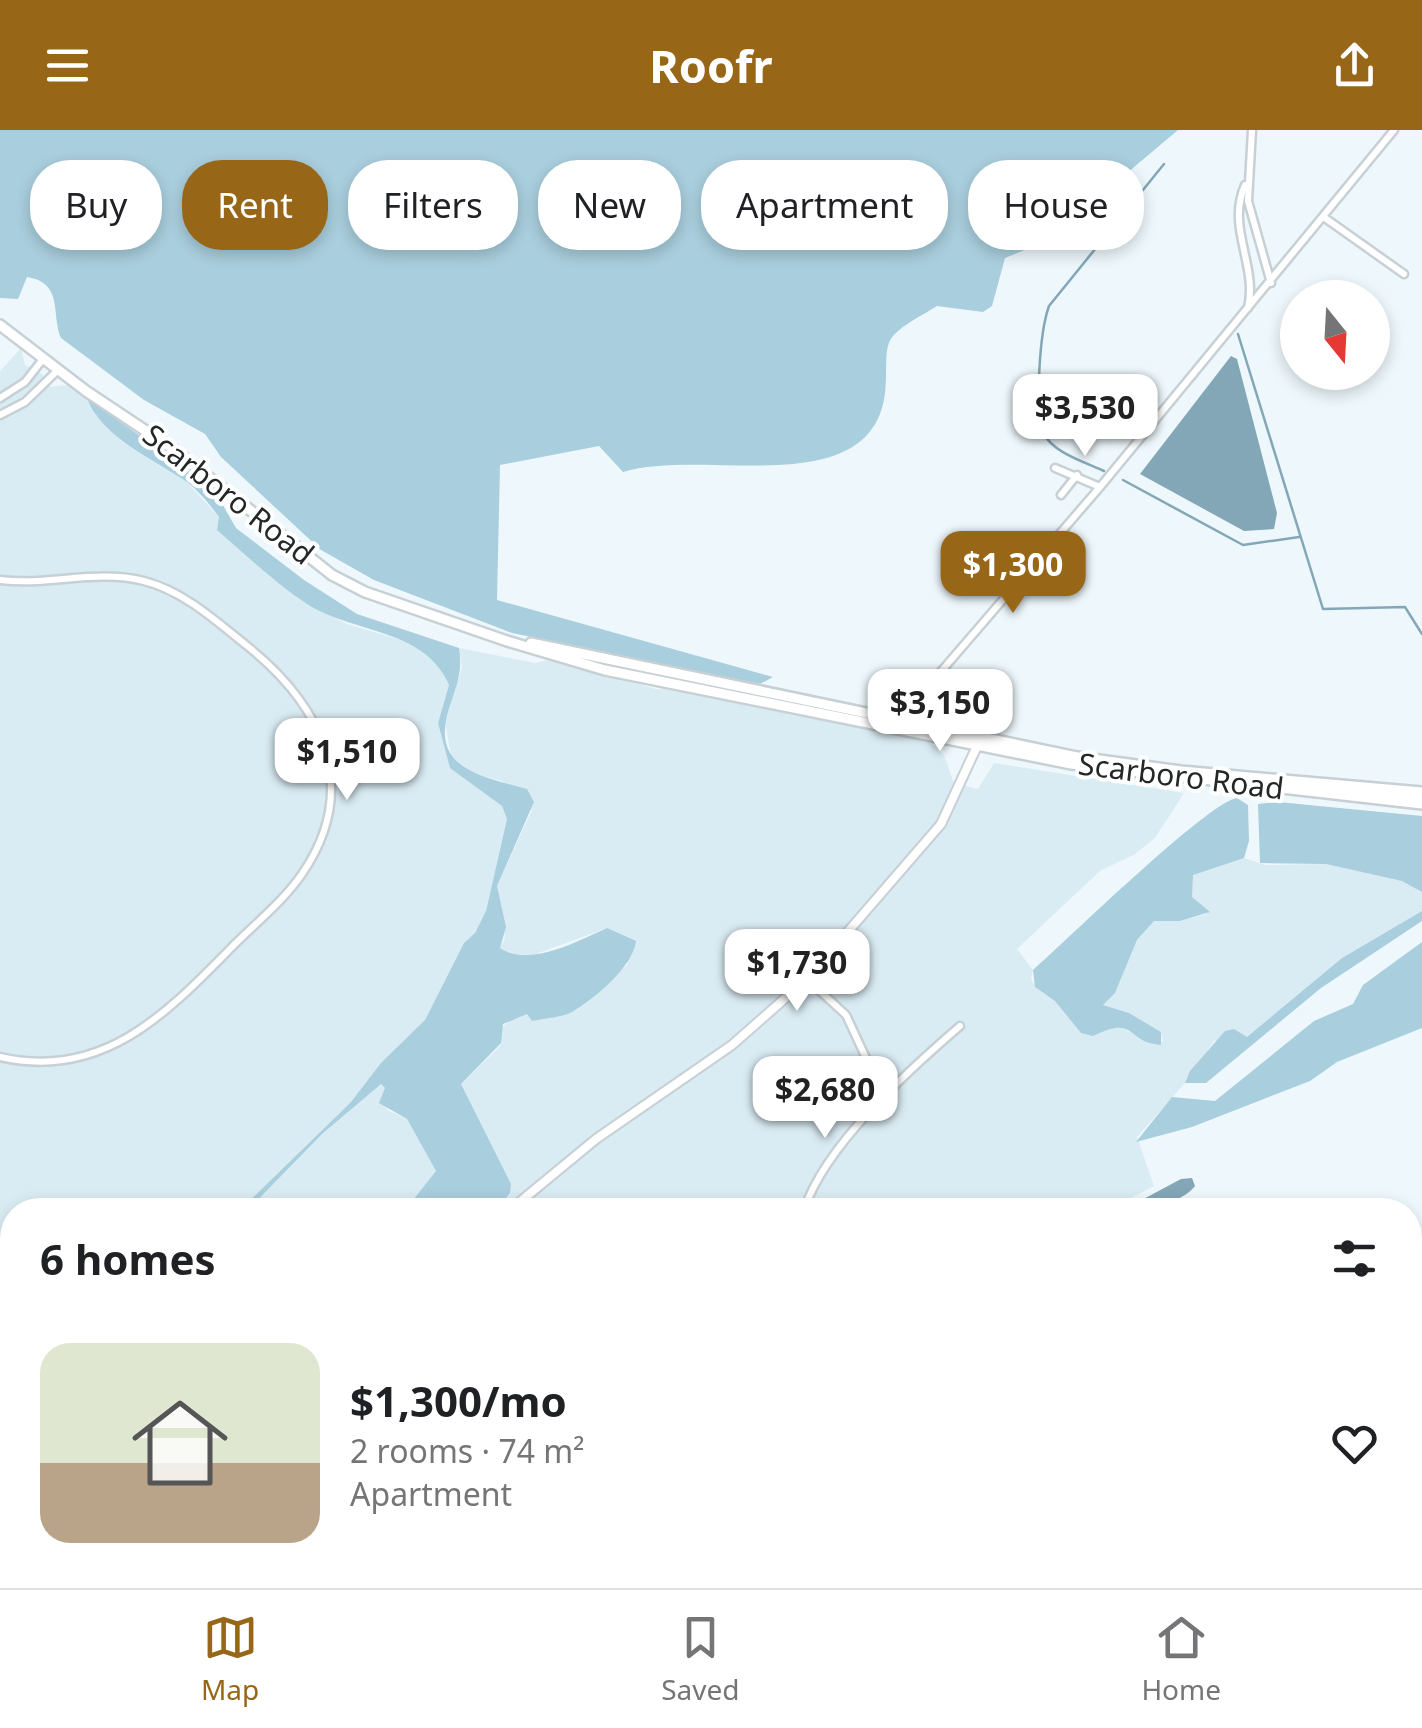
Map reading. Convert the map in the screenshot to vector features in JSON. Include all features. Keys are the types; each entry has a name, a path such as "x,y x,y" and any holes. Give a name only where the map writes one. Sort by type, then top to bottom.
{"main road":[{"name":"Scarboro Road","path":"0,325 174,449 332,574 365,592 475,629 605,670 902,723 1124,773 1422,798"},
{"name":"Scarboro Road","path":"475,629 668,674 871,713 902,723"},
{"path":"871,713 898,704 932,682"},
{"name":"Scarboro Road","path":"979,739 1134,766 1422,798"}],"street":[{"path":"1247,309 1253,287 1236,223 1236,204 1246,180 1252,130"},
{"path":"902,723 932,682 1100,488 1394,130"},
{"path":"1246,180 1271,282"},
{"path":"1325,218 1404,274"},
{"path":"0,398 24,382 43,359"},
{"path":"0,415 26,402 58,370"},
{"path":"1055,468 1100,488"},
{"path":"1061,494 1077,475"},
{"path":"0,580 106,576 142,580 195,605 296,689 323,740 330,790 322,834 302,874 164,1016 116,1044 89,1054 60,1060 0,1057"},
{"path":"525,1198 596,1139 744,1035 806,979 941,824 979,739"},
{"path":"806,979 846,1015 872,1071 887,1091"},
{"path":"808,1198 812,1184 887,1091 960,1026"}],"shaded area":[{"path":"0,130 1178,130 1142,160 968,160 968,250 1025,250 1005,258 992,306 983,312 937,306 893,336 877,421 867,435 845,451 786,464 683,465 623,472 599,446 500,465 497,600 773,677 760,684 512,633 374,580 321,550 221,457 205,434 144,400 61,338 47,286 27,277 18,299 0,298"},
{"path":"21,348 25,365 42,374 50,387 66,385 78,390 187,482 219,517 218,530 305,603 347,624 411,643 434,658 449,685 438,723 450,767 502,806 507,819 486,911 475,933 464,943 425,1020 351,1102 252,1198 0,1198 0,371"},
{"path":"1231,356 1237,359 1277,513 1274,529 1244,531 1140,474"},
{"path":"87,398 185,468 217,495 236,528 304,580 357,614 459,648 459,672 445,729 447,746 465,767 527,789 534,802 497,886 506,927 500,948 525,955 539,954 607,928 636,941 620,971 572,1012 532,1021 527,1014 503,1024 501,1043 461,1084 511,1184 506,1198 415,1198 436,1171 407,1119 379,1103 385,1088 381,1084 322,1134 260,1198 252,1198 351,1102 381,1063 425,1020 464,943 475,933 486,911 507,819 502,806 450,768 438,723 449,685 438,666 406,642 307,604 217,530 219,517 196,490 116,436"},
{"path":"459,648 535,663 551,659 656,689 685,690 920,734 944,755 954,783 978,789 994,763 1184,793 1155,838 1135,854 1100,871 1017,949 1033,970 1031,979 1040,991 1103,1029 1119,1026 1155,1045 1163,1041 1161,1032 1129,1013 1103,1005 1115,993 1137,940 1154,921 1180,921 1207,914 1192,897 1192,875 1200,869 1244,858 1266,865 1326,864 1403,881 1422,892 1422,911 1342,958 1247,1037 1214,1041 1185,1083 1137,1137 1154,1186 1131,1198 507,1198 510,1194 461,1084 501,1044 499,1031 513,1016 528,1014 532,1021 572,1012 628,964 607,928 528,957 512,957 500,948 505,938 497,886 532,810 502,781 467,772 451,755 445,723 462,667"},
{"path":"1237,798 1248,805 1249,841 1244,858 1193,875 1192,897 1210,912 1180,921 1154,921 1137,940 1115,993 1103,1005 1129,1013 1161,1032 1161,1045 1142,1040 1125,1029 1093,1036 1081,1033 1055,1001 1035,987 1033,970 1168,847 1221,805"},
{"path":"1278,802 1422,816 1422,892 1402,881 1326,864 1260,863 1258,804"},
{"path":"1422,911 1422,921 1321,988 1206,1083 1185,1083 1190,1071 1225,1031 1234,1029 1247,1037 1342,958"},
{"path":"1422,942 1422,1028 1337,1062 1310,1081 1192,1127 1136,1142 1172,1097 1215,1101 1314,1021 1353,1004 1363,985"},
{"path":"380,1084 386,1088 387,1110 407,1119 436,1171 415,1198 260,1198 322,1134"},
{"path":"1192,1178 1195,1186 1179,1198 1145,1198 1181,1179"}],"waterway":[{"path":"1104,471 1054,446 1044,433 1039,388 1046,318 1049,306 1164,164"},
{"path":"1238,334 1323,609 1405,607 1422,634"},
{"path":"1123,480 1243,545 1299,537"}]}
